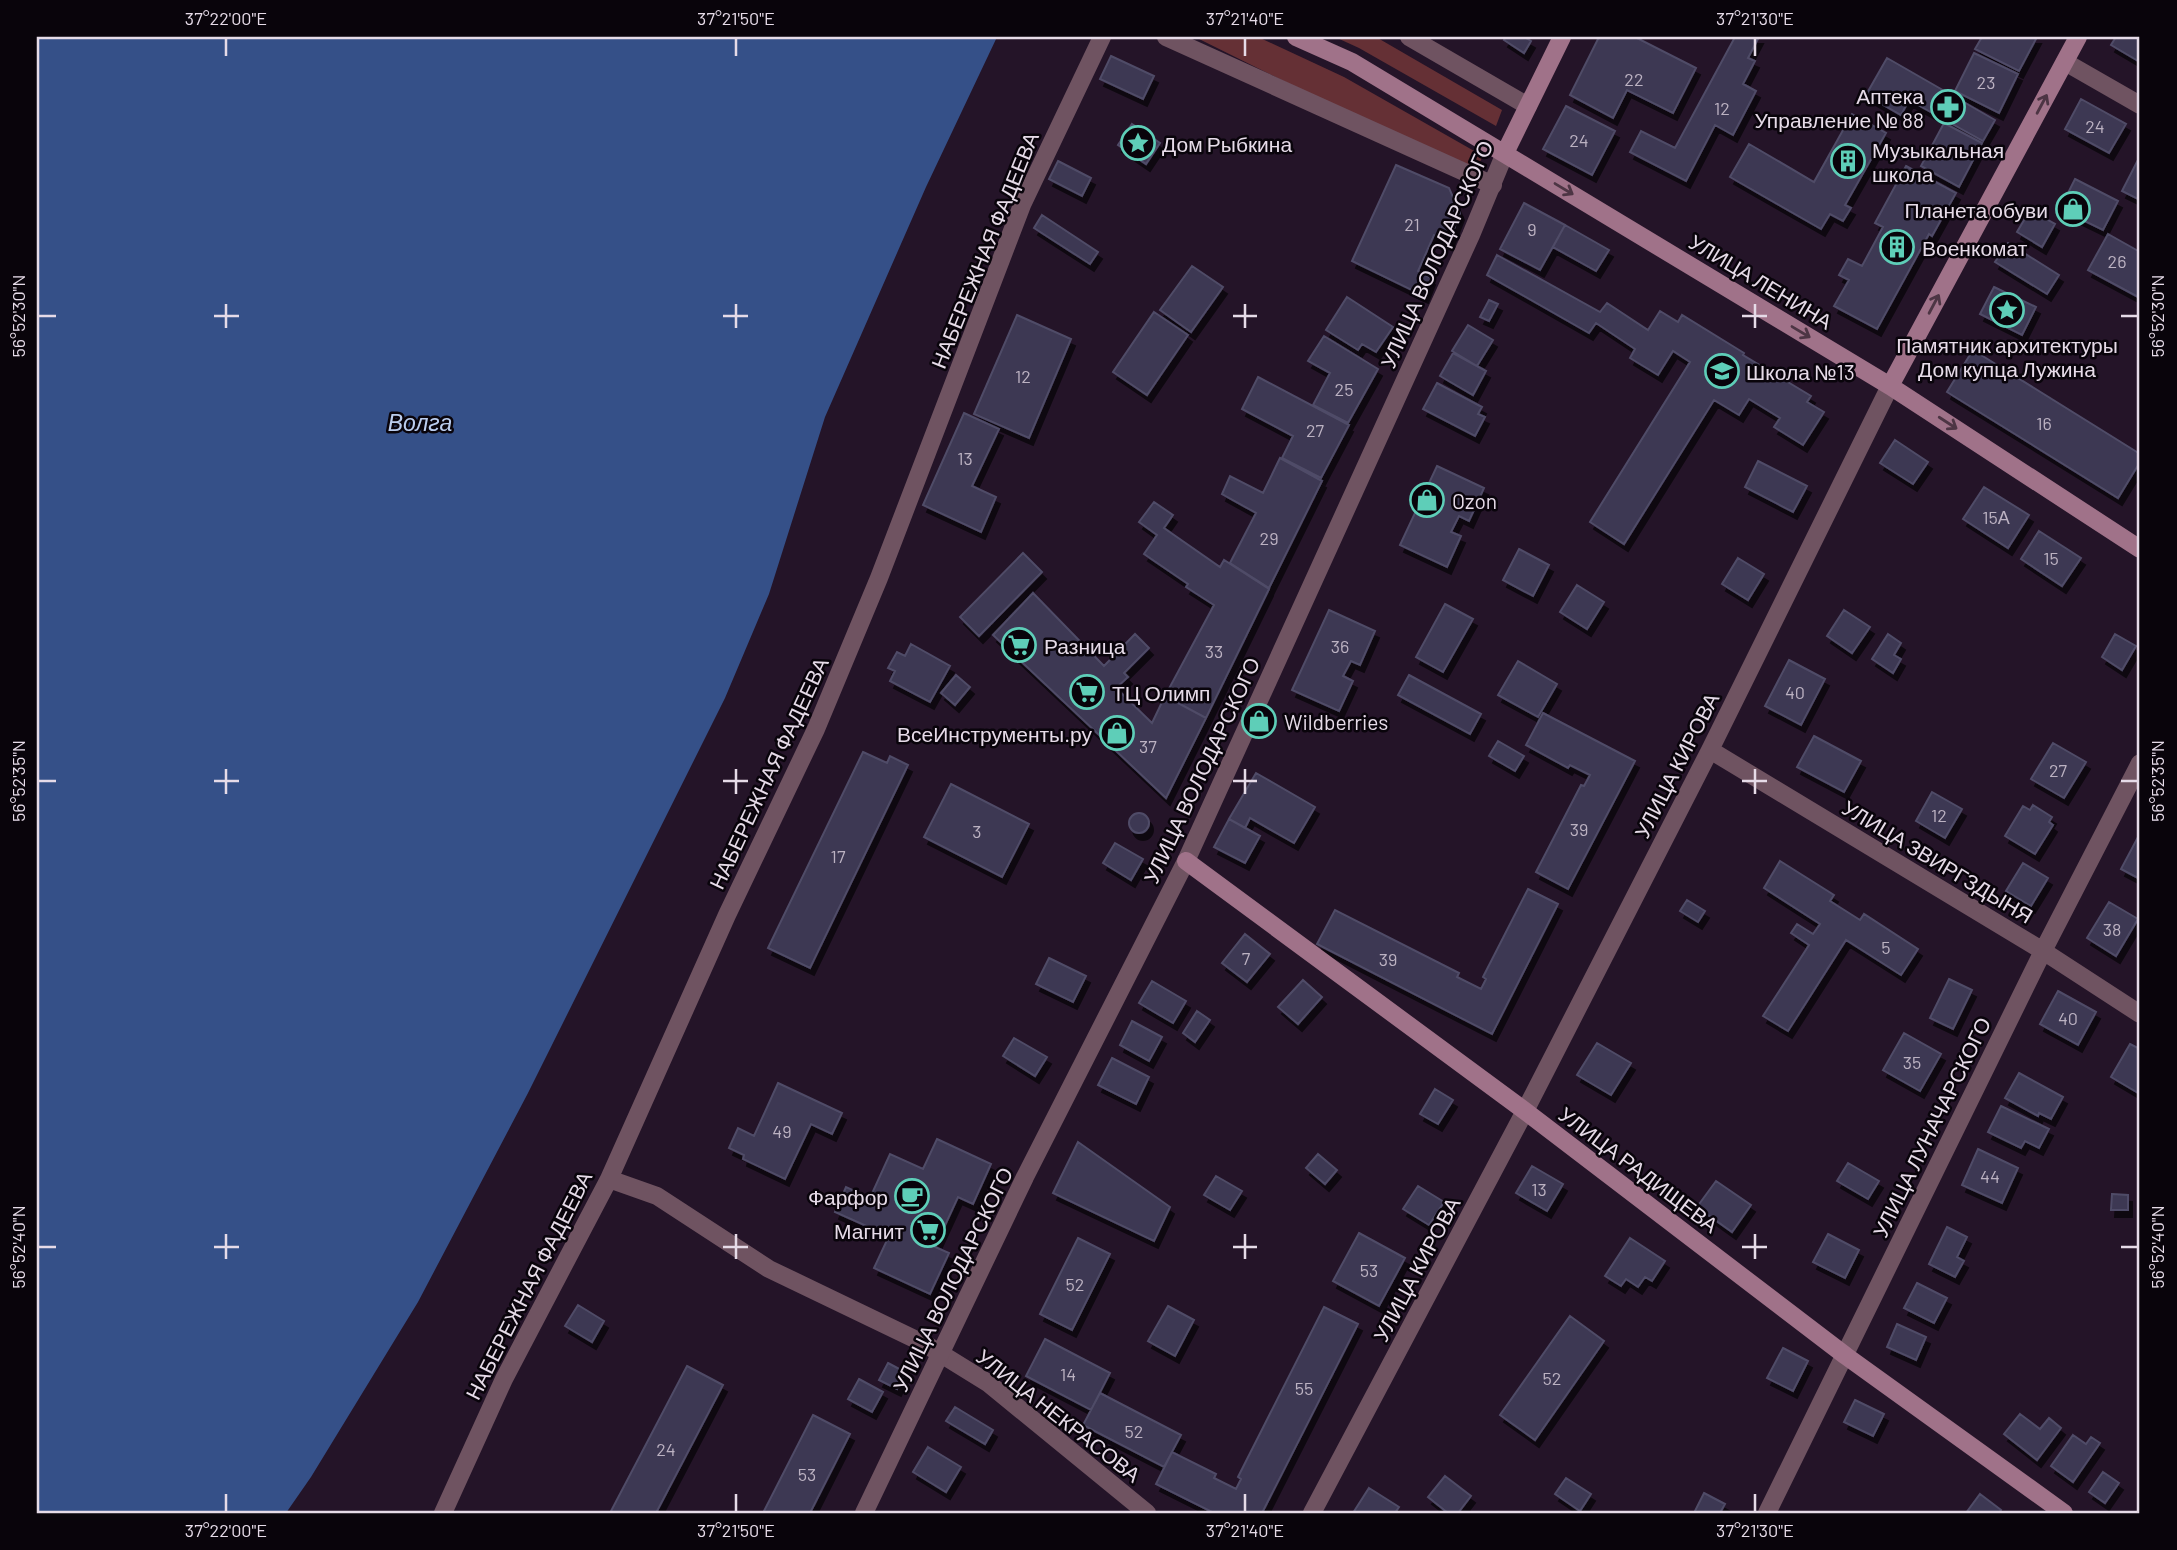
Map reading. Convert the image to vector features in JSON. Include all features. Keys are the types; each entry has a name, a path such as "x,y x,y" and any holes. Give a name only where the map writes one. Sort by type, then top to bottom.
{"main road":[{"name":"УЛИЦА ЛЕНИНА","path":"1296,37 1352,62 1891,386 2140,549"},
{"name":"УЛИЦА ВОЛОДАРСКОГО","path":"1505,153 1562,37"},
{"name":"УЛИЦА КИРОВА","path":"1891,386 2078,37"},
{"name":"УЛИЦА РАДИЩЕВА","path":"1186,861 1525,1111 1846,1356 2064,1513"}],"street":[{"name":"НАБЕРЕЖНАЯ ФАДЕЕВА","path":"443,1513 503,1379 609,1179 723,925 816,729 884,565 1022,205 1102,37"},
{"path":"1166,37 1493,185"},
{"path":"1409,37 1528,106"},
{"path":"2065,62 2140,105"},
{"name":"УЛИЦА ВОЛОДАРСКОГО","path":"864,1513 1025,1177 1186,861 1493,185 1505,153"},
{"name":"УЛИЦА КИРОВА","path":"1312,1513 1525,1111 1710,750 1891,386"},
{"name":"УЛИЦА ЗВИРГЗДЫНЯ","path":"1710,750 2043,951 2140,1014"},
{"name":"УЛИЦА ЛУНАЧАРСКОГО","path":"1767,1513 2043,951 2140,763"},
{"name":"УЛИЦА НЕКРАСОВА","path":"609,1179 657,1196 769,1269 942,1354 988,1383 1147,1513"}],"shaded area":[{"path":"1195,37 1258,37 1344,77 1483,156 1473,175"},
{"path":"1335,37 1376,37 1502,110 1496,126 1359,48"}],"water":[{"name":"Волга","path":"37,37 997,37 926,187 825,417 769,594 725,698 528,1093 418,1302 311,1477 286,1513 37,1513"}],"building":[{"path":"1506,37 1524,37 1531,41 1524,53 1504,40"},
{"path":"1599,37 1635,37 1696,68 1673,113 1627,90 1613,118 1570,95"},
{"path":"1735,37 1759,37 1748,58 1755,61 1743,84 1756,91 1733,135 1715,125 1686,181 1630,152 1641,131 1675,148"},
{"path":"1982,37 2037,37 2019,71 1975,49"},
{"path":"2116,37 2140,37 2140,62 2111,45"},
{"path":"1974,53 2018,74 1999,113 1955,91"},
{"path":"1111,56 1154,76 1143,99 1100,79"},
{"name":"Аптека Управление № 88","path":"1887,58 1995,120 1983,141 1909,100 1901,115 1866,95"},
{"path":"2081,99 2126,124 2109,153 2065,129"},
{"path":"1566,106 1615,131 1592,175 1543,149"},
{"name":"Музыкальная школа","path":"1852,114 1886,133 1845,205 1851,208 1843,221 1830,214 1821,229 1730,177 1749,144 1814,182"},
{"path":"1944,123 1982,143 1959,187 1921,166"},
{"path":"1132,124 1160,143 1146,164 1118,145"},
{"path":"2140,156 2140,200 2122,191"},
{"path":"1058,161 1091,178 1082,196 1049,179"},
{"path":"1396,165 1449,188 1460,213 1449,242 1434,235 1418,271 1431,278 1424,296 1352,261"},
{"name":"Военкомат","path":"1906,166 1956,193 1932,236 1929,234 1877,329 1834,306 1849,280 1839,275 1848,259 1862,266 1883,227 1875,223"},
{"path":"2075,179 2118,201 2103,230 2060,209"},
{"path":"1524,203 1565,225 1540,270 1500,249"},
{"path":"2030,210 2055,224 2042,247 2017,232"},
{"path":"1042,215 1098,252 1090,264 1034,228"},
{"path":"1565,225 1609,250 1596,271 1553,247"},
{"path":"2108,234 2140,252 2140,298 2088,270"},
{"path":"2008,243 2059,275 2047,294 1995,262"},
{"path":"1497,255 1600,312 1607,303 1648,330 1660,311 1678,322 1682,315 1811,396 1807,402 1824,412 1803,445 1774,427 1780,418 1749,399 1739,415 1714,400 1624,544 1590,522 1690,362 1673,351 1658,375 1630,358 1635,349 1596,323 1589,333 1487,275"},
{"path":"1192,266 1223,287 1191,332 1160,310"},
{"path":"1994,287 2036,307 2022,335 1980,314"},
{"path":"1347,297 1393,327 1376,352 1362,344 1358,350 1326,330"},
{"path":"1489,300 1498,304 1489,321 1480,317"},
{"path":"1154,312 1188,335 1147,395 1113,372"},
{"path":"1017,315 1071,339 1029,438 974,414"},
{"path":"1468,325 1493,340 1477,366 1452,351"},
{"path":"1324,336 1378,369 1348,423 1313,405 1330,373 1308,361"},
{"path":"1973,350 2140,454 2140,462 2118,498 1947,392"},
{"path":"1453,353 1486,371 1473,395 1440,376"},
{"path":"1258,377 1349,425 1321,478 1282,458 1293,436 1242,409"},
{"path":"1437,383 1482,407 1478,414 1485,417 1475,436 1423,409"},
{"path":"964,413 999,429 972,486 996,497 981,532 923,505"},
{"path":"1895,440 1928,462 1913,484 1880,463"},
{"path":"1280,458 1322,481 1269,588 1230,563 1256,513 1222,494 1230,476 1263,493"},
{"path":"1758,461 1807,486 1793,512 1745,487"},
{"path":"1437,466 1484,488 1469,521 1459,516 1451,532 1461,536 1447,567 1400,545"},
{"path":"1984,487 2029,515 2008,548 1963,519"},
{"path":"1154,502 1173,515 1164,528 1220,567 1224,560 1269,589 1206,718 1165,696 1214,605 1144,554 1157,535 1139,522"},
{"path":"2039,531 2081,558 2062,586 2021,559"},
{"path":"1519,549 1549,565 1533,596 1503,580"},
{"path":"1023,553 1042,572 979,636 960,617"},
{"path":"1738,558 1764,574 1748,600 1722,584"},
{"path":"1577,585 1604,602 1587,629 1560,612"},
{"name":"ТЦ Олимп","path":"1033,593 1104,666 1135,634 1149,648 1124,673 1128,677 1116,688 1152,723 1165,696 1206,718 1166,798 993,635"},
{"path":"1445,604 1473,619 1443,672 1416,657"},
{"path":"1329,610 1375,631 1360,665 1351,661 1343,676 1353,681 1339,711 1292,690"},
{"path":"1844,610 1870,627 1852,653 1827,636"},
{"path":"1888,634 1901,643 1894,655 1901,659 1893,673 1872,659"},
{"path":"2115,634 2136,646 2122,670 2102,657"},
{"path":"911,644 950,666 930,702 890,681 895,671 888,668 897,652 905,656"},
{"path":"1789,660 1825,679 1801,725 1765,706"},
{"path":"1518,661 1557,684 1538,717 1498,695"},
{"path":"956,675 970,687 955,705 941,693"},
{"path":"1409,675 1481,714 1470,734 1398,695"},
{"path":"1543,713 1635,761 1568,889 1536,872 1581,785 1584,786 1590,775 1570,765 1568,768 1526,745"},
{"path":"1814,736 1861,761 1844,792 1797,767"},
{"path":"1498,741 1524,756 1515,771 1489,756"},
{"path":"2053,743 2086,762 2064,798 2031,779"},
{"path":"863,752 887,763 890,756 908,765 810,968 768,948"},
{"path":"1256,773 1315,807 1294,843 1250,818 1245,828 1229,819"},
{"path":"951,784 1029,824 1002,877 924,837"},
{"path":"1932,792 1962,809 1945,838 1916,821"},
{"path":"2033,805 2052,817 2049,822 2053,825 2035,854 2005,836 2023,806 2030,810"},
{"path":"1139,813 1146,816 1149,823 1146,830 1139,833 1132,830 1129,823 1132,816"},
{"path":"1229,819 1260,836 1245,863 1214,847"},
{"path":"2138,837 2140,838 2140,879 2121,869"},
{"path":"1115,843 1143,859 1131,880 1103,863"},
{"path":"1780,861 1834,895 1830,901 1860,920 1864,914 1918,949 1901,975 1846,940 1788,1031 1763,1016 1809,945 1791,933 1797,924 1813,934 1820,924 1764,888"},
{"path":"2023,863 2048,878 2031,906 2006,891"},
{"path":"1528,889 1558,904 1492,1034 1317,944 1335,910 1459,973 1457,977 1481,989 1486,979 1483,977"},
{"path":"1687,900 1705,911 1698,922 1680,911"},
{"path":"2109,902 2138,919 2116,956 2087,938"},
{"path":"1245,934 1270,954 1247,982 1222,963"},
{"path":"1049,958 1086,976 1073,1002 1036,984"},
{"path":"1949,979 1972,990 1953,1029 1930,1018"},
{"path":"1303,980 1322,997 1298,1024 1278,1007"},
{"path":"1152,981 1186,1001 1173,1023 1139,1003"},
{"path":"2058,991 2096,1012 2078,1045 2040,1024"},
{"path":"1197,1011 1210,1020 1195,1042 1183,1033"},
{"path":"1132,1021 1162,1037 1149,1061 1120,1045"},
{"path":"1904,1033 1941,1054 1920,1091 1883,1070"},
{"path":"1014,1038 1047,1057 1035,1076 1003,1056"},
{"path":"1597,1043 1631,1063 1611,1095 1577,1075"},
{"path":"2130,1044 2140,1049 2140,1094 2111,1077"},
{"path":"1112,1058 1149,1077 1136,1104 1098,1085"},
{"path":"2019,1073 2063,1097 2051,1119 2039,1113 2038,1116 2005,1098"},
{"path":"778,1083 842,1113 832,1134 811,1124 785,1179 743,1159 744,1155 729,1148 738,1128 754,1136"},
{"path":"1435,1089 1453,1100 1438,1124 1420,1114"},
{"path":"2001,1106 2049,1129 2039,1148 2025,1141 2021,1148 1988,1132"},
{"path":"937,1139 991,1164 973,1204 958,1197 935,1247 949,1253 930,1294 874,1268 889,1236 835,1212 846,1187 870,1198 890,1154 923,1169"},
{"path":"1078,1142 1170,1207 1154,1241 1053,1193"},
{"path":"1978,1149 2018,1168 2002,1203 1962,1185"},
{"path":"1318,1154 1337,1170 1325,1184 1306,1168"},
{"path":"1848,1163 1879,1181 1868,1199 1837,1181"},
{"path":"1532,1166 1563,1184 1547,1211 1516,1193"},
{"path":"1216,1176 1242,1191 1230,1210 1204,1195"},
{"path":"1716,1181 1751,1205 1732,1232 1697,1207"},
{"path":"1418,1186 1444,1202 1429,1225 1403,1209"},
{"path":"2112,1194 2128,1195 2128,1210 2111,1210"},
{"path":"1947,1227 1967,1237 1957,1257 1964,1261 1955,1277 1929,1264"},
{"path":"1359,1233 1405,1258 1379,1306 1333,1281"},
{"path":"1828,1234 1859,1250 1845,1278 1813,1262"},
{"path":"1078,1238 1110,1254 1072,1330 1040,1314"},
{"path":"1630,1238 1665,1261 1652,1281 1645,1277 1638,1287 1626,1279 1621,1286 1605,1276"},
{"path":"1917,1283 1947,1298 1934,1323 1904,1308"},
{"path":"578,1305 604,1321 592,1342 565,1326"},
{"path":"1168,1306 1194,1320 1175,1356 1148,1341"},
{"path":"1324,1307 1358,1324 1262,1513 1214,1513 1156,1484 1172,1452 1216,1474 1214,1478 1236,1489 1241,1479 1238,1477"},
{"path":"1570,1316 1604,1341 1535,1440 1500,1415"},
{"path":"1897,1324 1926,1337 1916,1360 1887,1347"},
{"path":"1045,1339 1110,1373 1091,1410 1026,1376"},
{"path":"1783,1348 1808,1361 1793,1391 1767,1378"},
{"path":"888,1363 905,1372 897,1389 879,1380"},
{"path":"687,1366 723,1385 656,1513 610,1513"},
{"path":"859,1379 883,1392 872,1412 848,1399"},
{"path":"1100,1393 1181,1435 1164,1467 1083,1425"},
{"path":"1855,1400 1884,1414 1873,1436 1844,1422"},
{"path":"955,1407 993,1430 985,1444 946,1421"},
{"path":"2020,1414 2040,1429 2049,1418 2061,1428 2037,1460 2004,1434"},
{"path":"813,1415 850,1434 810,1513 763,1513"},
{"path":"2073,1435 2086,1444 2091,1437 2100,1443 2073,1482 2051,1466"},
{"path":"928,1447 961,1467 946,1492 913,1472"},
{"path":"2103,1472 2119,1483 2105,1503 2089,1492"},
{"path":"1445,1476 1471,1496 1458,1513 1448,1513 1428,1497"},
{"path":"1566,1478 1591,1494 1580,1511 1555,1494"},
{"path":"1369,1488 1399,1507 1395,1513 1353,1513"},
{"path":"1704,1493 1725,1504 1720,1513 1694,1513"},
{"path":"1980,1494 2001,1510 1999,1513 1966,1513"}],"place":[{"name":"Аптека Управление № 88","path":"1948,107"},
{"name":"Дом Рыбкина","path":"1138,143"},
{"name":"Музыкальная школа","path":"1848,161"},
{"name":"Планета обуви","path":"2073,209"},
{"name":"Военкомат","path":"1897,247"},
{"name":"Памятник архитектуры Дом купца Лужина","path":"2007,310"},
{"name":"Школа №13","path":"1722,371"},
{"name":"Ozon","path":"1427,500"},
{"name":"Разница","path":"1019,645"},
{"name":"ТЦ Олимп","path":"1087,692"},
{"name":"Wildberries","path":"1259,721"},
{"name":"ВсеИнструменты.ру","path":"1117,733"},
{"name":"Фарфор","path":"912,1196"},
{"name":"Магнит","path":"928,1230"}]}
